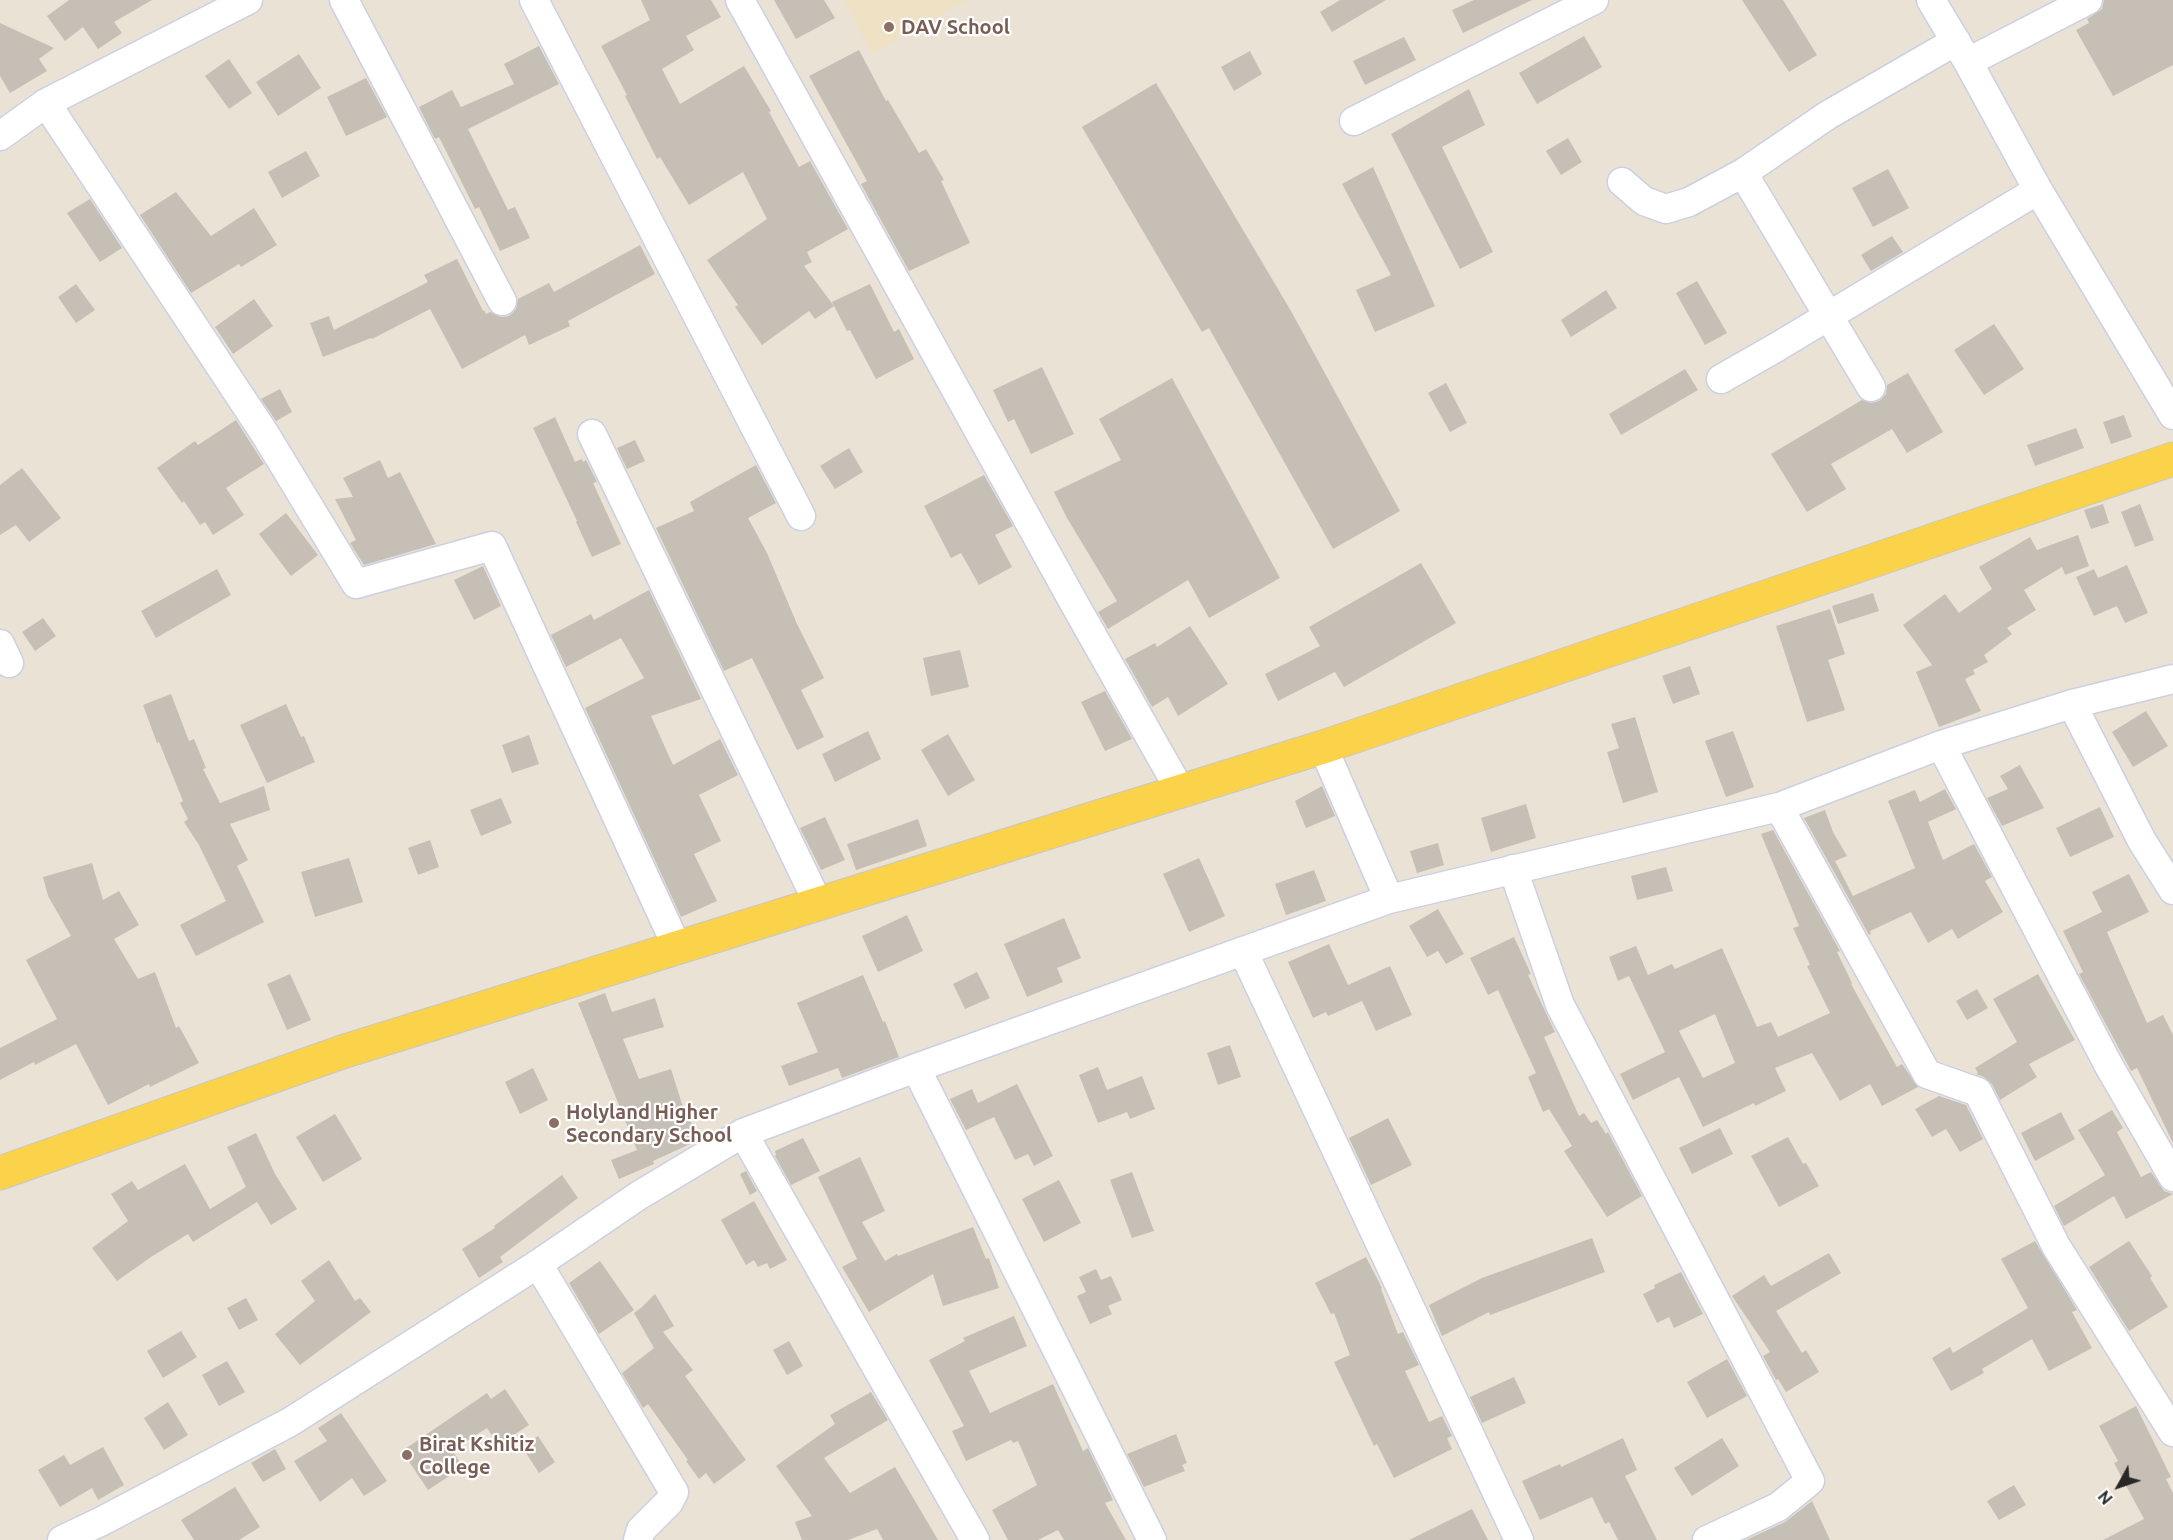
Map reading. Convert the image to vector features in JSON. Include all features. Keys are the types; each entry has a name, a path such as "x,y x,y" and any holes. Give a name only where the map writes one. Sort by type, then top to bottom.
{"main road":[{"path":"0,1173 342,1052 1323,747 2173,459"}],"street":[{"path":"0,136 46,103 248,0"},
{"path":"344,0 502,301"},
{"path":"534,0 801,516"},
{"path":"740,0 1181,792"},
{"path":"1354,121 1594,0"},
{"path":"1931,0 1962,51 2038,190 2173,415"},
{"path":"1622,182 1644,201 1666,208 1689,202 1743,173 1828,115 1962,51 2088,0"},
{"path":"46,103 265,434 356,584 492,546 676,947"},
{"path":"1743,173 1827,317 1871,387"},
{"path":"1721,378 2038,190"},
{"path":"592,434 818,903"},
{"path":"66,1539 290,1422 538,1264 638,1196 743,1133 916,1068 1389,898 1779,807 1941,745 2072,704 2173,679"},
{"path":"2072,704 2142,841 2173,890"},
{"path":"1941,745 2109,1066 2173,1178"},
{"path":"1323,747 1389,898"},
{"path":"1779,807 1927,1074 1978,1092 2056,1246 2173,1432"},
{"path":"1513,869 1560,1005 1810,1481 1778,1507 1707,1540"},
{"path":"1243,951 1519,1540"},
{"path":"916,1068 1152,1540"},
{"path":"743,1133 975,1540"},
{"path":"538,1264 674,1492 669,1502 642,1530 638,1540"}],"shaded area":[{"name":"DAV School","path":"844,0 967,0 872,54"}],"building":[{"path":"69,0 152,0 114,22 122,33 98,49 83,27 65,41 47,16"},
{"path":"641,0 711,0 721,17 686,36 694,50 662,69 680,104 744,66 771,111 769,112 799,167 810,161 848,229 807,252 812,262 804,266 834,306 815,319 809,311 762,345 735,307 738,305 707,260 767,219 743,172 689,205 660,157 657,159 601,46 650,20"},
{"path":"774,0 824,0 835,18 796,39"},
{"path":"1340,0 1386,0 1332,32 1320,12"},
{"path":"1474,0 1532,0 1463,33 1452,10"},
{"path":"1742,0 1783,0 1817,55 1789,72"},
{"path":"2104,0 2173,0 2173,65 2113,96 2076,30 2089,23 2087,19 2102,9"},
{"path":"0,23 54,48 39,59 47,71 10,93 0,76"},
{"path":"1584,36 1602,67 1537,104 1519,73"},
{"path":"1404,37 1416,60 1365,85 1353,61"},
{"path":"539,46 559,84 468,129 508,210 515,207 530,238 500,251 479,207 475,209 439,137 435,139 419,107 452,90 461,107 514,84 504,64"},
{"path":"859,50 886,101 888,100 919,153 926,149 944,180 941,181 970,243 909,271 861,184 867,181 809,76"},
{"path":"1250,51 1262,74 1234,91 1221,67"},
{"path":"299,54 321,88 278,116 256,82"},
{"path":"229,59 252,93 229,109 205,76"},
{"path":"366,78 387,117 346,136 327,97"},
{"path":"1156,83 1291,311 1400,511 1333,549 1209,328 1202,332 1082,127"},
{"path":"1469,89 1485,125 1442,147 1493,252 1460,269 1391,134"},
{"path":"1568,138 1582,162 1561,175 1546,151"},
{"path":"306,151 320,176 282,198 268,172"},
{"path":"1373,167 1435,306 1375,332 1356,290 1391,275 1342,184"},
{"path":"1888,169 1909,208 1873,227 1852,188"},
{"path":"176,192 211,236 254,208 277,245 241,267 239,264 191,293 140,215"},
{"path":"90,199 122,248 100,262 67,213"},
{"path":"1892,236 1903,252 1871,271 1861,255"},
{"path":"640,245 655,274 568,321 570,326 529,345 525,335 462,369 430,309 372,339 323,357 310,323 329,316 334,330 428,282 424,275 457,259 483,311 486,314 490,312 501,317 509,316 516,309 518,299 549,283 554,292"},
{"path":"1697,281 1727,333 1705,345 1676,293"},
{"path":"76,284 95,310 76,323 58,297"},
{"path":"870,284 894,332 899,329 914,359 876,379 832,302"},
{"path":"1606,290 1617,308 1571,337 1561,320"},
{"path":"254,299 273,326 233,354 215,327"},
{"path":"1994,324 2024,369 1984,395 1954,350"},
{"path":"1042,367 1074,434 1031,454 1014,419 1008,422 993,390"},
{"path":"1685,369 1698,390 1621,435 1609,414"},
{"path":"1908,373 1943,432 1907,453 1892,429 1831,464 1846,489 1807,512 1771,454 1862,400 1871,403 1879,401 1886,394 1887,385"},
{"path":"1172,378 1280,578 1209,618 1188,580 1108,629 1098,612 1117,601 1054,492 1121,460 1099,419"},
{"path":"1446,383 1467,423 1450,432 1428,393"},
{"path":"280,389 292,412 276,421 261,399"},
{"path":"2124,415 2132,437 2111,444 2103,422"},
{"path":"555,417 575,462 586,460 597,482 593,483 621,544 592,557 533,428"},
{"path":"236,420 264,464 226,488 244,515 213,535 205,522 200,525 157,468 195,441 198,445"},
{"path":"2076,428 2084,448 2035,466 2027,445"},
{"path":"635,440 645,461 627,469 617,448"},
{"path":"849,448 863,472 835,489 820,466"},
{"path":"380,460 388,478 400,472 436,544 364,565 350,543 356,540 335,499 353,497 343,478"},
{"path":"756,465 776,503 748,518 767,553 797,624 824,678 801,690 824,737 797,750 752,658 724,671 656,528 694,511 690,502"},
{"path":"22,468 61,518 29,542 16,525 0,535 0,485"},
{"path":"984,475 1013,526 995,535 1012,567 979,585 961,553 951,558 924,506"},
{"path":"2103,504 2109,523 2091,529 2084,510"},
{"path":"2140,504 2154,540 2135,547 2121,512"},
{"path":"286,513 318,555 291,576 259,534"},
{"path":"2078,535 2089,566 2065,575 2062,567 2024,590 2036,610 2007,628 2012,634 1984,655 1988,662 1973,670 1975,674 1965,679 1981,711 1939,727 1916,672 1932,665 1903,625 1945,594 1959,613 1992,589 1979,567 2030,537 2037,550"},
{"path":"1421,563 1456,623 1344,687 1335,672 1278,701 1265,674 1320,646 1309,627"},
{"path":"2127,565 2148,613 2125,623 2117,606 2094,616 2076,577 2094,569 2098,578"},
{"path":"483,566 501,606 474,620 454,580"},
{"path":"217,569 231,595 156,638 141,611"},
{"path":"649,590 701,699 651,716 673,765 720,739 738,775 699,795 721,841 694,854 717,901 681,917 585,708 644,678 621,638 566,667 551,635 591,614 594,620"},
{"path":"1873,593 1879,611 1838,624 1832,606"},
{"path":"1830,609 1845,654 1828,660 1845,710 1807,722 1776,626"},
{"path":"43,618 56,636 35,651 22,632"},
{"path":"1190,626 1228,684 1178,716 1168,697 1152,707 1125,659 1155,643 1157,647"},
{"path":"960,650 969,687 931,696 923,658"},
{"path":"1690,666 1700,694 1673,704 1662,676"},
{"path":"1105,691 1132,739 1105,751 1081,702"},
{"path":"171,694 189,741 194,739 206,768 203,769 220,803 264,786 270,810 230,824 248,860 237,866 264,922 196,956 180,925 226,901 199,845 184,822 188,819 180,803 183,801 143,705"},
{"path":"286,704 315,762 267,783 240,725"},
{"path":"2146,711 2168,746 2133,767 2112,732"},
{"path":"1635,717 1658,792 1623,803 1607,752 1619,748 1611,724"},
{"path":"868,731 881,759 835,782 822,754"},
{"path":"1733,731 1754,787 1726,797 1705,741"},
{"path":"948,734 975,780 948,796 921,750"},
{"path":"529,735 539,764 512,773 502,745"},
{"path":"2020,765 2044,808 2002,826 1987,798 2008,789 2000,776"},
{"path":"1322,786 1335,816 1306,828 1295,801"},
{"path":"1945,789 1956,809 1928,822 1943,860 1974,844 1992,877 1985,881 2003,912 1958,939 1952,929 1928,943 1911,912 1870,931 1869,935 1804,818 1825,810 1833,832 1847,856 1835,861 1853,896 1915,868 1888,801 1915,790 1920,802"},
{"path":"501,798 512,823 481,836 470,810"},
{"path":"1526,804 1536,838 1491,852 1481,818"},
{"path":"2100,807 2114,837 2070,857 2056,828"},
{"path":"825,817 845,860 821,870 800,828"},
{"path":"918,819 927,846 856,870 847,844"},
{"path":"1773,830 1840,951 1837,952 1851,984 1897,1067 1902,1064 1918,1087 1882,1106 1870,1084 1840,1101 1812,1053 1775,1068 1786,1091 1703,1127 1679,1077 1633,1100 1620,1074 1665,1052 1629,976 1618,981 1609,957 1636,946 1648,975 1672,964 1675,969 1722,948 1757,1027 1771,1022 1778,1037 1830,1013 1807,966 1810,965 1793,928 1799,926 1761,834","holes":["1715,1014 1735,1063 1703,1078 1679,1031"]},
{"path":"430,840 439,867 418,875 408,848"},
{"path":"1438,843 1444,865 1417,873 1410,851"},
{"path":"349,858 363,902 315,917 301,872"},
{"path":"1199,858 1225,916 1189,932 1163,874"},
{"path":"92,863 103,900 119,891 139,925 114,939 138,979 155,972 176,1028 179,1026 199,1063 150,1087 149,1084 108,1105 76,1044 0,1080 0,1048 57,1019 26,960 71,936 48,896 43,877"},
{"path":"1666,867 1673,891 1637,900 1631,876"},
{"path":"1314,870 1326,901 1286,915 1275,884"},
{"path":"2129,874 2149,912 2107,932 2147,1023 2163,1015 2173,1035 2173,1143 2137,1068 2131,1071 2079,974 2083,972 2063,931 2102,912 2092,892"},
{"path":"1438,909 1464,954 1446,964 1438,951 1427,957 1409,926"},
{"path":"907,915 923,951 878,972 862,936"},
{"path":"1064,918 1081,958 1057,968 1063,982 1027,997 1004,944"},
{"path":"1514,937 1531,974 1528,975 1555,1032 1544,1037 1579,1116 1584,1113 1591,1123 1597,1120 1606,1134 1608,1132 1642,1196 1607,1217 1564,1151 1572,1146 1549,1109 1543,1112 1528,1077 1536,1073 1498,990 1488,995 1470,958"},
{"path":"1329,944 1348,985 1390,966 1412,1015 1376,1031 1362,1001 1328,1016 1326,1012 1313,1018 1288,962"},
{"path":"977,972 990,998 965,1009 953,984"},
{"path":"290,974 311,1020 287,1030 267,984"},
{"path":"2038,974 2075,1040 2029,1064 2037,1077 2000,1100 1992,1084 1976,1074 1978,1073 1975,1068 2017,1042 1993,999"},
{"path":"863,975 899,1057 842,1078 838,1068 789,1086 781,1066 818,1052 797,1003"},
{"path":"1977,989 1988,1008 1967,1020 1956,1001"},
{"path":"605,993 612,1012 655,998 664,1027 623,1039 639,1079 671,1069 687,1120 689,1118 699,1140 653,1161 654,1164 619,1179 611,1160 637,1150 578,1003"},
{"path":"1230,1045 1241,1077 1218,1085 1207,1053"},
{"path":"1098,1067 1107,1090 1142,1076 1155,1109 1130,1119 1127,1112 1098,1123 1079,1075"},
{"path":"533,1068 548,1100 520,1114 505,1082"},
{"path":"1017,1084 1053,1156 1034,1166 1028,1154 1015,1160 994,1117 966,1130 950,1099 972,1089 978,1103"},
{"path":"1939,1096 1966,1105 1983,1139 1960,1152 1946,1129 1932,1137 1915,1109"},
{"path":"2112,1110 2123,1128 2117,1132 2141,1177 2151,1172 2164,1191 2173,1194 2126,1219 2114,1196 2064,1226 2054,1206 2105,1175 2078,1130"},
{"path":"2061,1112 2075,1139 2035,1161 2021,1133"},
{"path":"335,1114 362,1159 323,1182 296,1137"},
{"path":"1388,1118 1412,1165 1371,1185 1349,1138"},
{"path":"1720,1128 1733,1154 1692,1174 1679,1148"},
{"path":"256,1133 275,1174 297,1209 271,1225 257,1202 193,1242 188,1234 117,1281 92,1248 128,1221 111,1194 132,1181 138,1190 185,1164 210,1209 246,1187 227,1147"},
{"path":"1788,1137 1819,1186 1779,1207 1751,1156"},
{"path":"803,1138 820,1171 791,1185 775,1156 775,1151"},
{"path":"860,1157 885,1211 862,1222 885,1261 897,1254 898,1256 973,1227 986,1259 989,1258 999,1288 943,1306 933,1274 869,1312 842,1267 857,1259 818,1177"},
{"path":"746,1171 757,1191 750,1195 740,1174"},
{"path":"1132,1172 1154,1231 1132,1238 1110,1180"},
{"path":"562,1175 578,1198 500,1257 503,1262 479,1278 462,1249 495,1228 494,1226"},
{"path":"1059,1180 1081,1223 1044,1242 1022,1199"},
{"path":"754,1201 787,1260 770,1269 767,1263 758,1267 754,1260 746,1265 721,1220"},
{"path":"1592,1238 1605,1272 1490,1315 1489,1312 1442,1336 1429,1305 1482,1278"},
{"path":"2035,1241 2077,1310 2072,1312 2092,1348 2049,1371 2032,1339 1982,1369 1984,1373 1951,1391 1932,1358 1950,1347 1953,1353 2028,1308 2001,1259"},
{"path":"2129,1241 2152,1276 2150,1278 2168,1307 2129,1331 2089,1267"},
{"path":"1829,1253 1841,1273 1776,1311 1802,1353 1806,1350 1819,1372 1786,1392 1778,1379 1776,1380 1763,1356 1770,1352 1732,1296 1764,1275 1771,1286"},
{"path":"1366,1257 1382,1288 1398,1334 1403,1332 1419,1365 1405,1371 1429,1422 1442,1416 1452,1436 1447,1438 1452,1449 1394,1478 1377,1444 1374,1446 1334,1362 1350,1355 1334,1313 1331,1314 1315,1283"},
{"path":"329,1260 355,1301 360,1298 371,1312 300,1365 275,1334 315,1301 301,1281"},
{"path":"600,1261 634,1310 599,1334 569,1283"},
{"path":"1096,1269 1101,1280 1111,1276 1122,1300 1108,1306 1112,1314 1090,1324 1077,1296 1086,1292 1079,1277"},
{"path":"1681,1272 1703,1314 1674,1328 1669,1317 1657,1323 1643,1294 1655,1288 1654,1285"},
{"path":"655,1294 674,1326 663,1332 693,1370 685,1376 746,1460 714,1484 706,1473 699,1479 648,1404 643,1408 622,1373 654,1348 634,1313"},
{"path":"246,1298 258,1320 239,1330 227,1308"},
{"path":"1014,1316 1027,1346 969,1371 990,1413 1053,1384 1083,1451 1088,1448 1113,1500 1105,1503 1126,1540 1064,1540 1058,1530 1038,1540 1008,1540 992,1510 1037,1485 1018,1441 1013,1443 1011,1440 966,1461 952,1431 964,1426 929,1360 965,1341 963,1338"},
{"path":"181,1331 197,1357 163,1378 147,1351"},
{"path":"789,1341 803,1366 787,1375 773,1350"},
{"path":"1727,1359 1747,1396 1707,1418 1687,1382"},
{"path":"227,1361 245,1392 219,1406 202,1375"},
{"path":"1514,1377 1526,1403 1482,1423 1470,1397"},
{"path":"505,1389 529,1425 498,1445 487,1428 452,1450 463,1467 428,1490 402,1451 487,1393 491,1399"},
{"path":"871,1392 888,1420 824,1458 850,1493 895,1467 938,1540 883,1540 877,1529 848,1540 802,1540 795,1522 812,1516 776,1466 835,1424 830,1415"},
{"path":"168,1402 188,1435 164,1450 144,1418"},
{"path":"2136,1406 2171,1477 2166,1479 2173,1493 2173,1540 2103,1540 2144,1519 2114,1463 2118,1461 2099,1426"},
{"path":"341,1413 387,1481 364,1496 352,1478 320,1502 294,1461 327,1441 318,1428"},
{"path":"1176,1434 1187,1463 1182,1465 1185,1471 1144,1487 1127,1454"},
{"path":"538,1436 555,1462 539,1473 522,1447"},
{"path":"1623,1438 1637,1470 1625,1476 1657,1540 1618,1540 1609,1522 1605,1524 1592,1497 1540,1520 1522,1481 1560,1464 1561,1467"},
{"path":"1722,1438 1739,1466 1692,1496 1674,1468"},
{"path":"103,1447 124,1485 98,1500 92,1488 60,1507 38,1470 64,1455 70,1465"},
{"path":"275,1449 286,1469 263,1482 251,1463"},
{"path":"2014,1485 2026,1505 1999,1520 1987,1501"},
{"path":"235,1487 260,1527 239,1540 194,1540 181,1520"},
{"path":"1812,1501 1830,1540 1746,1540 1785,1522"},
{"path":"1472,1509 1488,1540 1409,1540"}],"place":[{"name":"DAV School","path":"889,27"},
{"name":"Holyland Higher Secondary School","path":"554,1123"},
{"name":"Birat Kshitiz College","path":"407,1455"}]}
